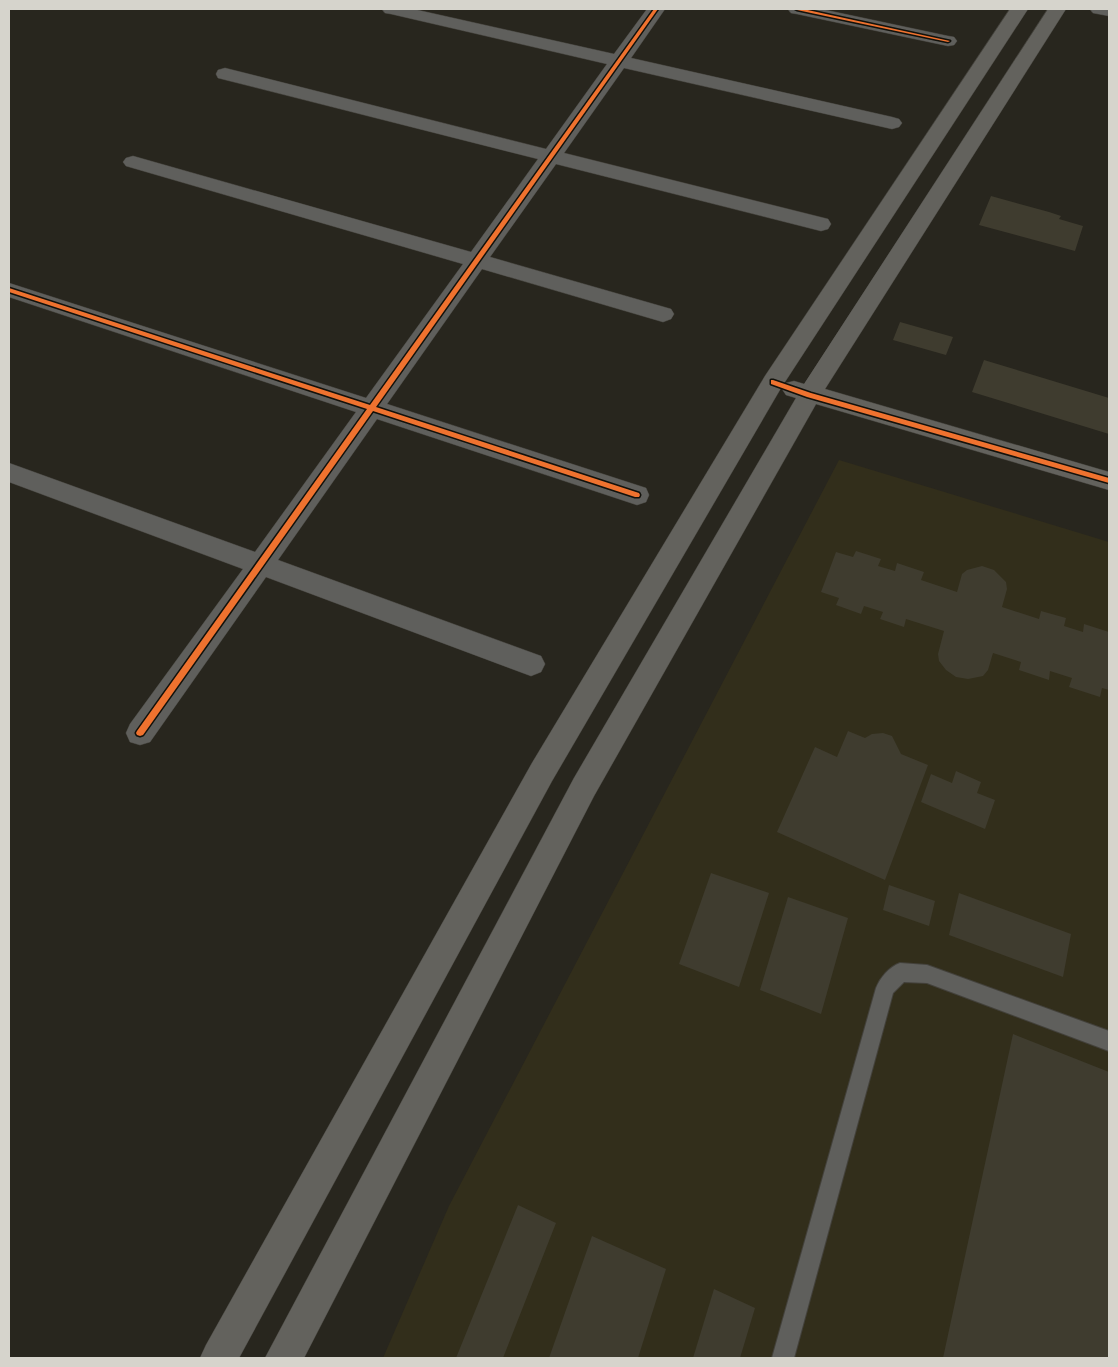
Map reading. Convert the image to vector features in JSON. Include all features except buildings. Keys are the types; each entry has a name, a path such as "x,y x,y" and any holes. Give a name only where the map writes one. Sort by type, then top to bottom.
{"main road":[{"path":"219,1358 542,772 773,382 1019,9"},
{"path":"284,1358 584,787 809,395 1057,9"},
{"path":"773,382 809,395 1109,481"}],"street":[{"path":"391,9 892,123"},
{"path":"140,733 656,9"},
{"path":"797,9 948,41"},
{"path":"1099,9 1109,11"},
{"path":"225,74 821,224"},
{"path":"133,162 663,314"},
{"path":"10,290 637,495"},
{"path":"9,472 531,664"}],"lane":[{"path":"783,1358 885,988 900,972 928,974 1109,1041"}],"shaded area":[{"path":"839,460 1109,542 1109,1358 383,1358 449,1206"}],"cycle path":[{"path":"140,733 656,9"},
{"path":"797,9 948,41"},
{"path":"10,290 637,495"},
{"path":"773,382 809,395 1109,481"}]}
